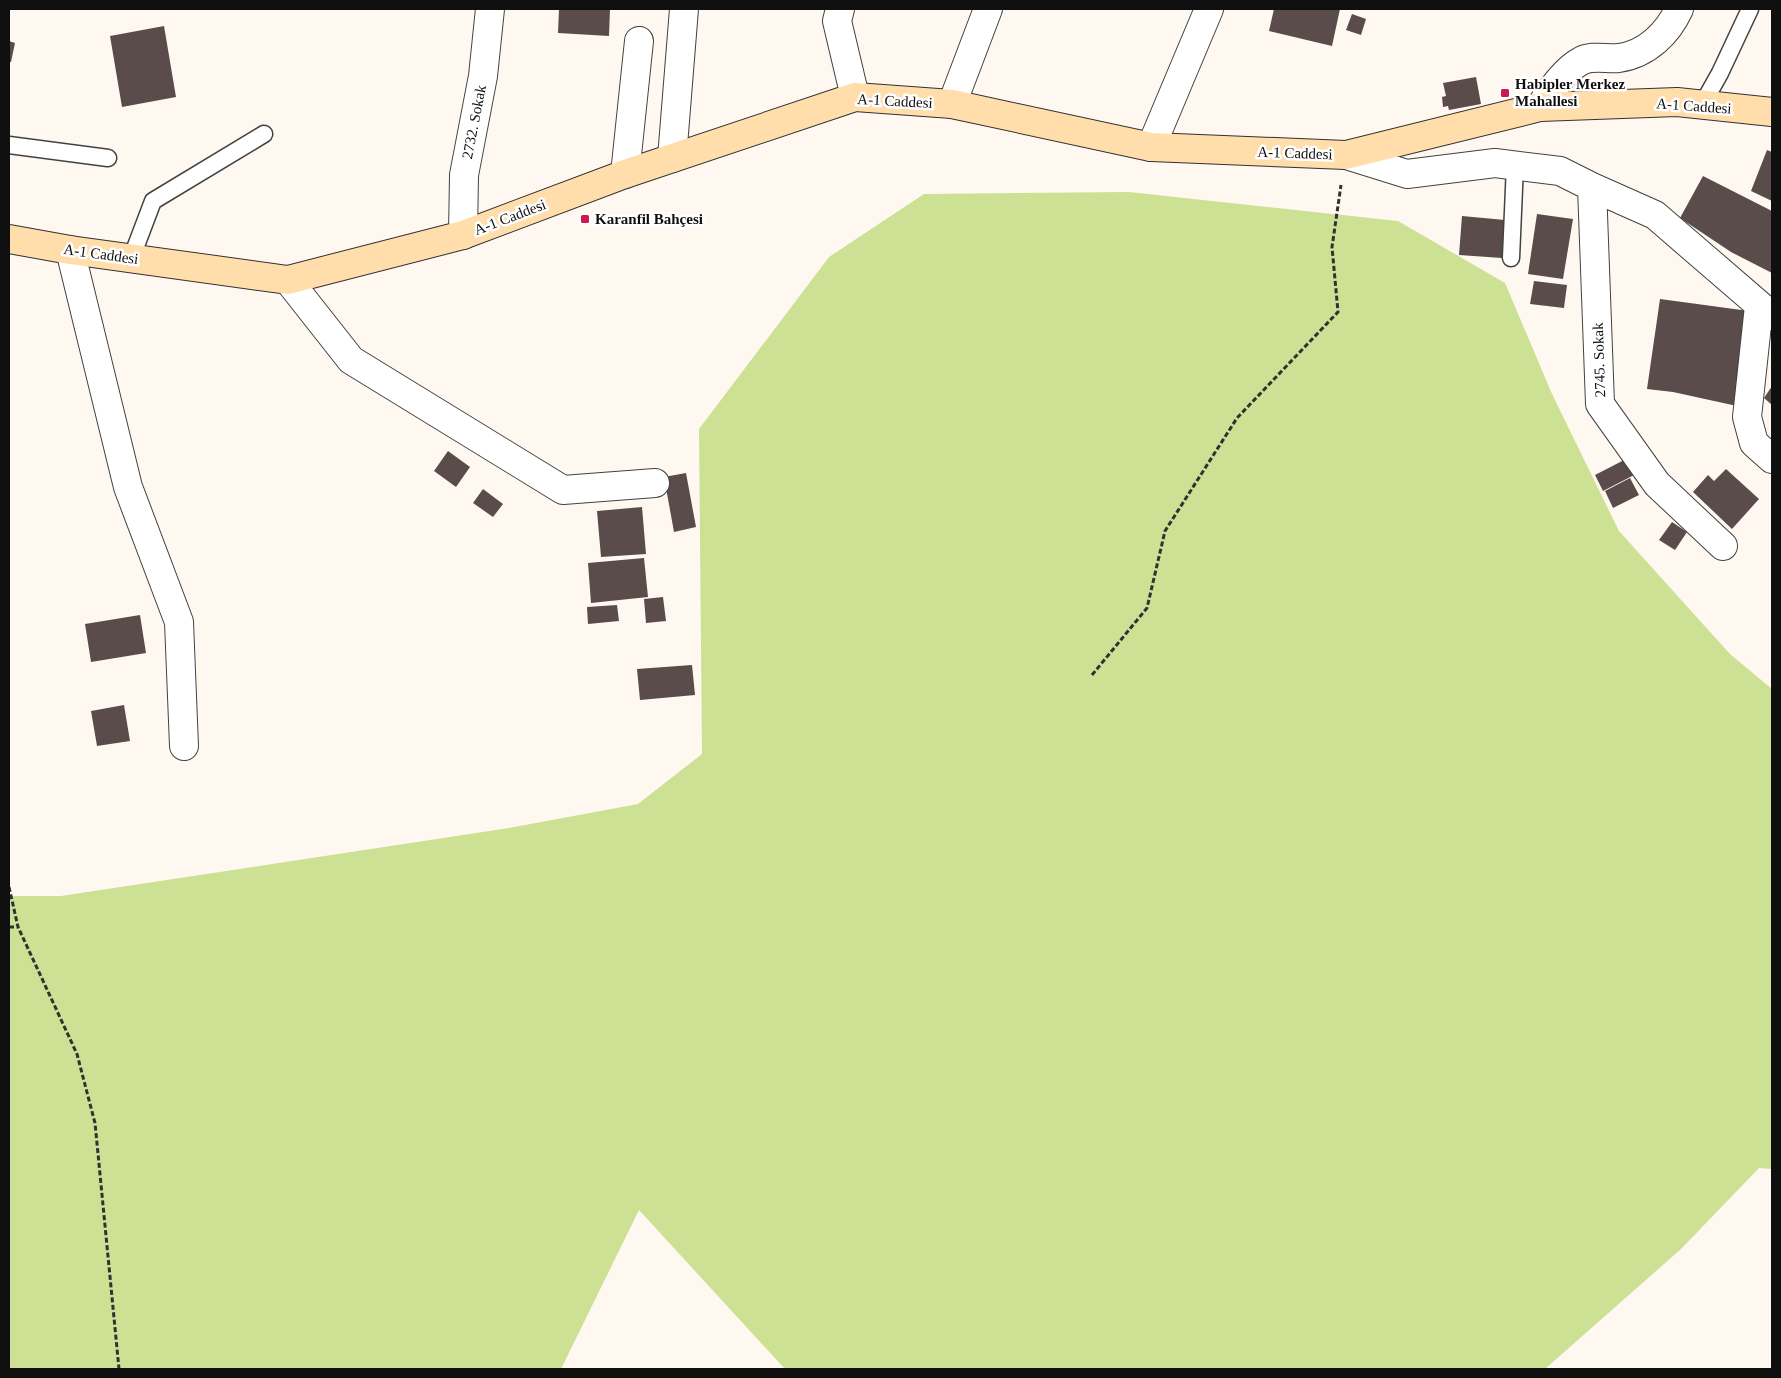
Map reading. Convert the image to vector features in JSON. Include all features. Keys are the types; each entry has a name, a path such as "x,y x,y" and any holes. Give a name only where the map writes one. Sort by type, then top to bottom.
{"main road":[{"name":"A-1 Caddesi","path":"9,239 131,259 288,280 463,235 625,174 855,97 952,104 1151,147 1346,155 1540,107 1677,102 1772,112"}],"street":[{"name":"2732. Sokak","path":"463,235 464,175 483,76 490,9"},
{"path":"672,158 684,9"},
{"path":"840,9 838,21 855,97"},
{"path":"952,104 988,9"},
{"path":"1151,147 1209,9"},
{"path":"1540,107 1555,85 1582,60 1620,58 1641,50 1662,37 1674,21 1679,9"},
{"path":"625,174 639,41"},
{"path":"1346,155 1407,174 1495,163 1560,171 1655,215 1766,311 1747,417 1754,443 1772,459"},
{"name":"2745. Sokak","path":"1592,187 1600,404 1657,484 1723,546"},
{"path":"70,250 128,487 179,622 184,746"},
{"path":"288,280 351,360 563,490 655,483"}],"lane":[{"path":"1702,105 1720,73 1750,9"},
{"path":"131,259 153,201 264,134"},
{"path":"9,145 108,158"},
{"path":"1512,258 1515,165"}],"path":[{"path":"1092,675 1147,608 1165,531 1237,418 1338,312 1332,247 1346,155"},
{"path":"9,887 18,927 77,1054 95,1123 120,1369"},
{"path":"9,927 18,927"}],"green space":[{"path":"1129,192 1398,221 1505,283 1552,394 1619,531 1730,654 1772,689 1772,1169 1759,1168 1681,1249 1545,1369 785,1369 639,1210 561,1369 9,1369 9,896 61,896 509,828 638,804 702,754 699,429 829,257 924,194"}],"building":[{"path":"559,9 610,9 609,36 558,33"},
{"path":"1274,9 1340,9 1332,46 1269,31"},
{"path":"1352,14 1366,19 1361,35 1346,30"},
{"path":"164,26 176,97 122,107 110,36"},
{"path":"9,41 15,43 11,62 9,62"},
{"path":"1476,77 1481,104 1449,110 1448,106 1443,107 1442,97 1446,96 1443,83"},
{"path":"1767,150 1772,152 1772,201 1751,191"},
{"path":"1703,176 1772,211 1772,273 1731,252 1680,218"},
{"path":"1537,214 1573,219 1563,279 1528,274"},
{"path":"1462,216 1505,220 1502,258 1459,255"},
{"path":"1534,281 1567,285 1564,308 1530,304"},
{"path":"1660,299 1749,311 1737,406 1673,392 1647,389"},
{"path":"1772,386 1772,405 1764,398"},
{"path":"448,451 470,467 456,487 434,471"},
{"path":"1628,458 1636,474 1603,491 1595,475"},
{"path":"1726,469 1759,499 1732,529 1693,492 1708,475 1714,481"},
{"path":"686,473 696,527 674,532 664,477"},
{"path":"1630,478 1639,495 1613,508 1605,491"},
{"path":"483,489 503,504 493,517 473,503"},
{"path":"642,507 646,554 601,557 597,511"},
{"path":"1672,522 1687,532 1675,550 1659,540"},
{"path":"644,558 648,597 591,603 588,563"},
{"path":"663,597 666,621 646,623 644,599"},
{"path":"617,605 619,621 588,624 587,607"},
{"path":"140,615 146,653 91,662 85,624"},
{"path":"692,665 695,695 640,700 637,669"},
{"path":"124,705 130,741 97,746 91,711"}],"place":[{"name":"Habipler Merkez Mahallesi","path":"1505,93"},
{"name":"Karanfil Bahçesi","path":"585,219"}]}
